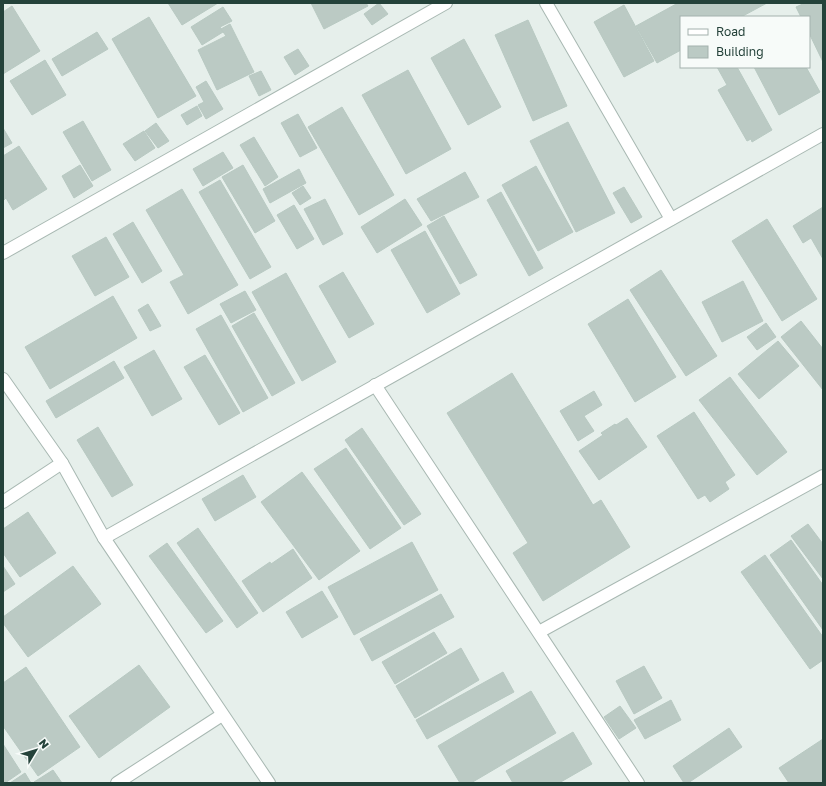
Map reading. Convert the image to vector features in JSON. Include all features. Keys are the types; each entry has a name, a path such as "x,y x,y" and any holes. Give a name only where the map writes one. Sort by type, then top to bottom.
{"street":[{"path":"3,253 446,3"},
{"path":"546,3 671,219"},
{"path":"104,538 823,134"},
{"path":"3,379 62,463 104,538 269,783"},
{"path":"375,385 638,783"},
{"path":"3,502 62,463"},
{"path":"539,632 823,476"},
{"path":"117,783 222,715"}],"building":[{"path":"168,3 218,3 182,25"},
{"path":"311,3 366,3 368,6 324,29"},
{"path":"379,3 388,14 372,25 364,14"},
{"path":"678,3 767,3 743,16 680,16 680,51 657,63 636,26"},
{"path":"805,3 823,3 823,62 810,35 810,16 800,16 796,7"},
{"path":"624,5 654,61 624,77 594,22"},
{"path":"12,6 40,51 3,74 3,12"},
{"path":"223,7 232,21 220,27 223,32 202,45 191,27"},
{"path":"149,17 196,96 158,118 112,39"},
{"path":"528,20 567,106 533,121 495,35"},
{"path":"230,24 254,72 217,90 198,50 226,36 221,29"},
{"path":"97,32 108,49 62,76 52,59"},
{"path":"464,39 501,107 468,125 431,58"},
{"path":"298,49 309,66 295,75 284,57"},
{"path":"45,60 66,95 32,115 10,81"},
{"path":"718,68 738,68 772,130 752,142 751,139 747,141 718,90 727,85"},
{"path":"755,68 807,68 820,92 779,115"},
{"path":"408,70 451,149 406,174 362,95"},
{"path":"261,71 271,90 259,96 249,76"},
{"path":"206,81 223,109 206,119 198,105 204,102 196,87"},
{"path":"197,106 202,116 187,125 181,115"},
{"path":"342,107 394,195 359,215 308,127"},
{"path":"298,114 317,148 300,157 281,123"},
{"path":"83,121 111,170 92,181 63,132"},
{"path":"568,122 615,213 576,232 530,141"},
{"path":"156,123 169,141 158,148 145,131"},
{"path":"3,128 12,143 3,148"},
{"path":"144,131 155,148 135,161 123,144"},
{"path":"254,137 278,177 265,186 240,145"},
{"path":"19,146 47,189 13,210 6,198 3,201 3,156"},
{"path":"223,152 233,168 203,186 193,169"},
{"path":"80,165 93,186 74,198 62,176"},
{"path":"243,165 275,221 255,233 222,177"},
{"path":"536,166 573,232 538,251 502,185"},
{"path":"299,169 306,183 270,203 263,189"},
{"path":"465,172 479,197 431,221 417,199"},
{"path":"220,180 271,267 250,279 199,192"},
{"path":"303,186 311,198 300,205 292,193"},
{"path":"624,187 642,217 631,223 613,193"},
{"path":"182,189 238,285 188,314 170,282 184,275 146,210"},
{"path":"501,192 543,268 529,276 487,200"},
{"path":"325,199 343,234 323,245 304,209"},
{"path":"405,199 422,225 377,253 361,227"},
{"path":"294,205 314,239 297,249 277,215"},
{"path":"823,207 823,259 811,238 803,243 793,226"},
{"path":"444,216 477,275 460,284 427,226"},
{"path":"767,219 817,299 782,321 732,241"},
{"path":"133,222 162,271 142,283 113,234"},
{"path":"425,231 460,294 427,313 391,250"},
{"path":"106,237 129,277 95,296 72,256"},
{"path":"661,270 717,356 686,376 630,290"},
{"path":"343,272 374,324 349,338 319,286"},
{"path":"286,273 336,362 302,381 252,292"},
{"path":"743,281 763,321 722,342 702,302"},
{"path":"245,291 256,310 231,323 220,304"},
{"path":"113,296 137,338 50,389 25,347"},
{"path":"628,299 676,377 635,402 588,324"},
{"path":"148,304 161,326 150,331 138,310"},
{"path":"254,313 295,383 272,396 232,326"},
{"path":"221,315 268,398 243,412 196,329"},
{"path":"801,321 823,349 823,390 781,337"},
{"path":"766,323 776,337 757,350 747,337"},
{"path":"778,341 799,366 759,399 738,374"},
{"path":"154,350 182,399 152,416 124,367"},
{"path":"205,355 240,413 219,425 184,367"},
{"path":"114,361 124,378 56,418 46,401"},
{"path":"512,373 593,505 601,500 630,547 543,601 513,553 528,543 447,413"},
{"path":"730,377 787,452 757,475 699,400"},
{"path":"594,391 602,405 584,416 594,431 578,441 560,411"},
{"path":"694,412 735,475 725,482 729,489 710,502 705,495 698,499 657,436"},
{"path":"627,418 647,447 599,480 579,451 603,435 601,433"},
{"path":"98,427 133,485 112,497 77,440"},
{"path":"362,428 421,514 404,525 345,440"},
{"path":"346,448 401,528 370,549 314,469"},
{"path":"302,472 360,551 319,580 261,502"},
{"path":"243,475 256,497 215,521 202,499"},
{"path":"28,512 56,553 20,577 3,553 3,529"},
{"path":"808,524 823,544 823,579 791,536"},
{"path":"198,528 258,613 237,628 177,543"},
{"path":"791,540 823,585 823,630 770,555"},
{"path":"412,542 438,590 354,635 328,587"},
{"path":"167,543 223,621 206,633 149,556"},
{"path":"293,549 312,578 263,612 242,581 270,562 271,564"},
{"path":"765,555 823,637 823,660 810,669 741,572"},
{"path":"3,566 15,584 3,592"},
{"path":"73,566 101,604 28,657 3,623 3,617"},
{"path":"322,591 338,617 302,638 286,612"},
{"path":"441,594 454,617 372,661 360,639"},
{"path":"434,632 447,653 395,684 382,662"},
{"path":"461,648 479,680 415,718 396,686"},
{"path":"139,665 170,707 99,758 69,716"},
{"path":"644,666 662,698 634,714 616,681"},
{"path":"26,667 80,747 38,776 3,726 3,683"},
{"path":"503,672 514,692 427,739 416,720"},
{"path":"531,691 556,733 471,783 460,783 438,746"},
{"path":"671,700 681,720 645,739 634,720"},
{"path":"620,706 636,728 619,739 604,717"},
{"path":"729,728 742,747 688,783 684,783 673,766"},
{"path":"573,732 592,764 559,783 513,783 506,771"},
{"path":"823,739 823,783 789,783 779,768"},
{"path":"3,744 21,772 5,783 3,783"},
{"path":"53,770 62,783 34,782"},
{"path":"25,773 31,783 10,783"}]}
